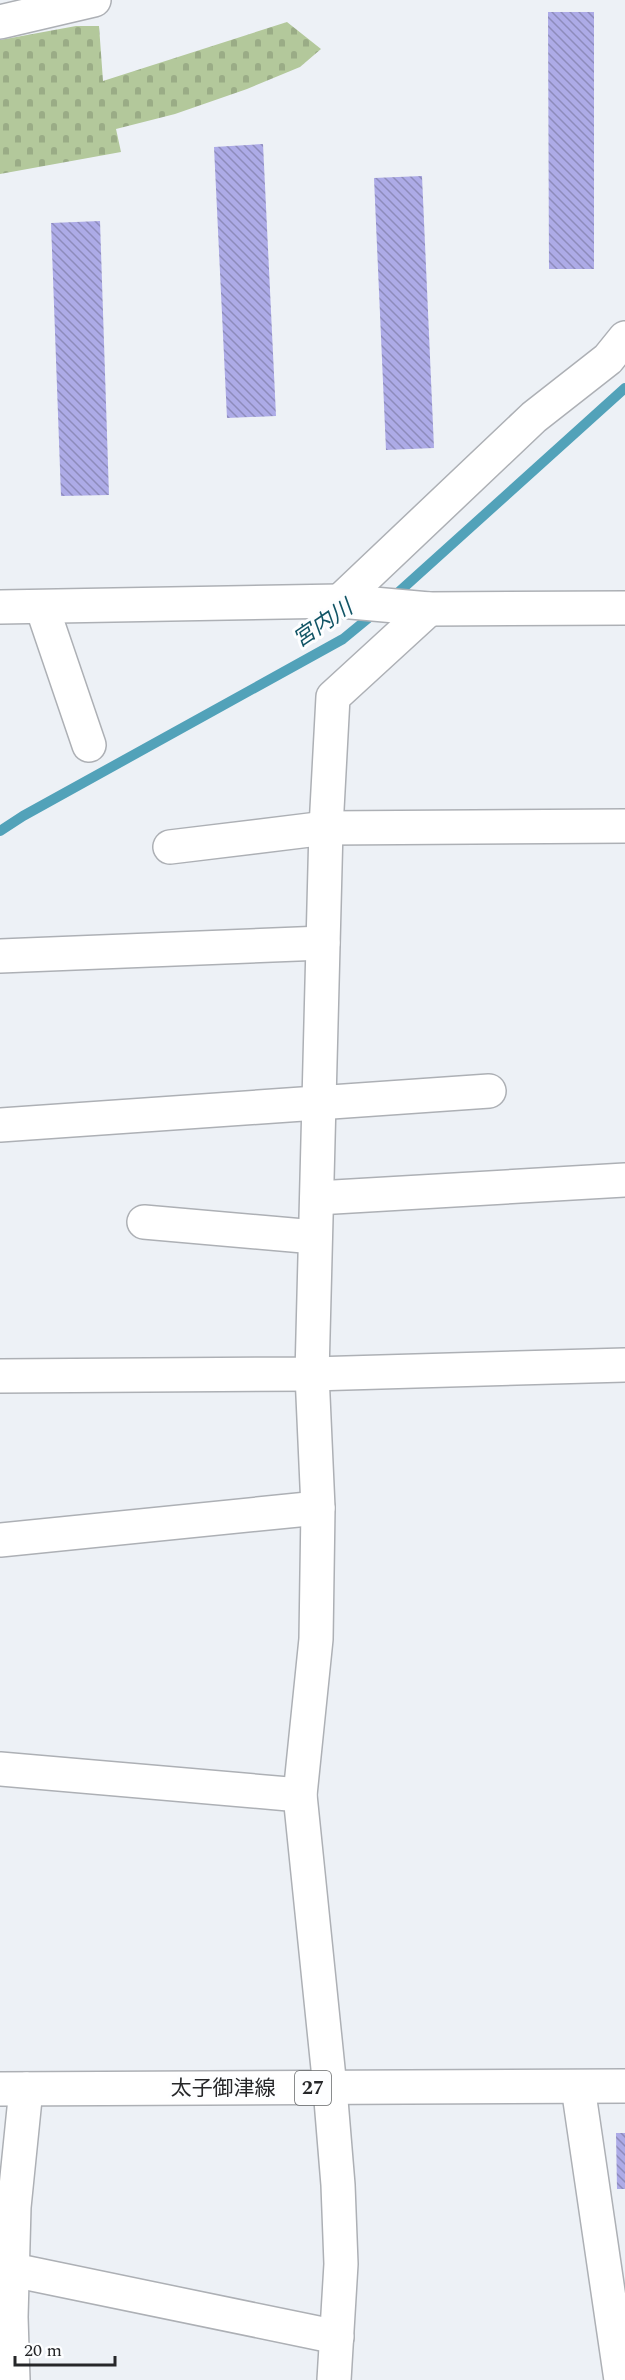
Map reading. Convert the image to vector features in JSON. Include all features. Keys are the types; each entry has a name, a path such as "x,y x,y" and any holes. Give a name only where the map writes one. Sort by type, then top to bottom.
{"street":[{"path":"0,22 94,0"},
{"path":"340,601 534,417 608,359 625,338"},
{"path":"0,607 340,601 429,609 625,608"},
{"path":"42,607 89,745"},
{"path":"334,2380 341,2264 338,2185 300,1795 316,1639 318,1508 312,1374 326,828 333,698 429,609"},
{"path":"170,847 326,828 625,826"},
{"path":"0,956 323,943"},
{"path":"0,1125 489,1091"},
{"path":"317,1198 625,1180"},
{"path":"144,1222 315,1237"},
{"path":"0,1376 312,1374 625,1365"},
{"path":"0,1540 318,1508"},
{"path":"0,1769 300,1795"},
{"name":"太子御津線","path":"13,2089 625,2086"},
{"path":"578,2087 621,2380"},
{"path":"13,2089 13,2380"},
{"path":"13,2270 337,2337"}],"green space":[{"path":"287,22 321,49 300,67 247,89 175,114 116,129 121,152 0,174 0,40 76,26 99,26 103,81"}],"building":[{"path":"548,12 594,12 594,269 549,269"},
{"path":"263,144 276,416 227,418 214,147"},
{"path":"422,176 434,448 386,450 374,178"},
{"path":"100,221 109,495 61,496 51,223"},
{"path":"616,2133 625,2133 625,2189 617,2189"}],"waterway":[{"name":"宮内川","path":"391,599 625,388"},
{"name":"宮内川","path":"0,831 23,816 343,639 377,611"}]}
